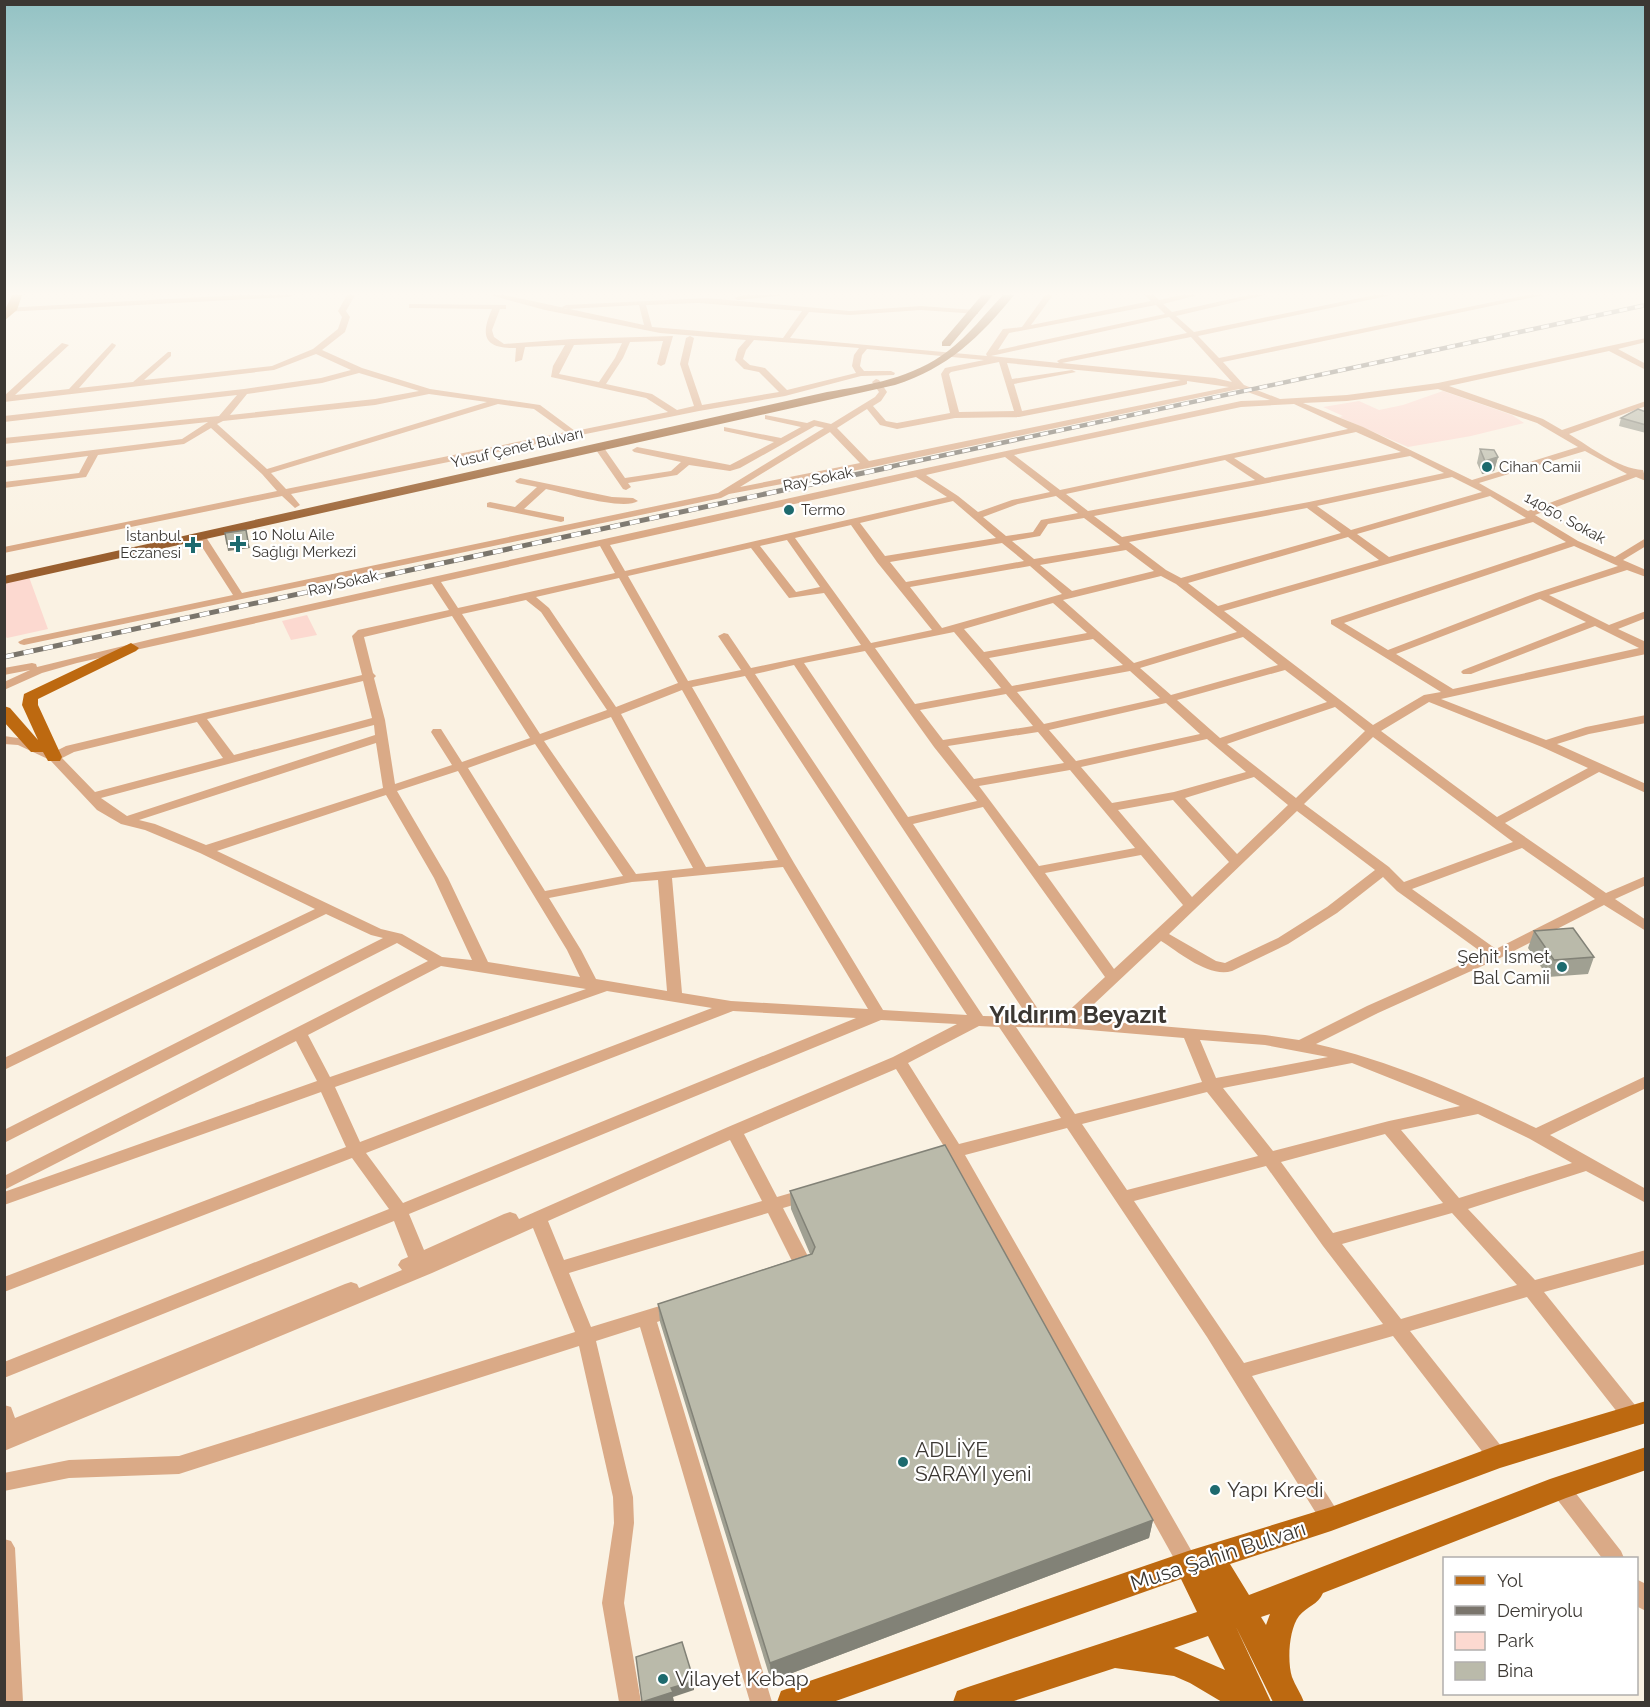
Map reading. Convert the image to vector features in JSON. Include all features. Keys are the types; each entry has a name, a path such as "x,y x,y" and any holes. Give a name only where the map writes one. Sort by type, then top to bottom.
{"highway":[{"name":"Yusuf Çenet Bulvarı","path":"4,568 878,384 899,375"},
{"name":"Yusuf Çenet Bulvarı","path":"4,580 878,384 911,375"}],"main road":[{"path":"54,757 30,705 30,697 131,648"},
{"path":"4,711 37,749"},
{"name":"Musa Şahin Bulvarı","path":"792,1702 1199,1560 1331,1519 1498,1457 1639,1414"},
{"path":"968,1702 1243,1611 1560,1488 1646,1458"},
{"path":"1283,1691 1275,1653 1283,1617 1300,1596 1499,1522 1560,1488"},
{"path":"1199,1560 1243,1611 1283,1691"},
{"path":"1199,1560 1214,1619 1256,1702"},
{"path":"1108,1654 1151,1656 1177,1661 1200,1671 1247,1702"}],"street":[{"path":"5,399 32,375"},
{"path":"72,391 86,375"},
{"path":"135,384 145,375"},
{"path":"5,399 217,375"},
{"path":"4,464 184,441 223,417 260,375"},
{"path":"4,419 244,391 322,380 342,375"},
{"path":"375,375 429,391 537,408 574,434"},
{"path":"554,375 649,396 677,414"},
{"path":"602,384 608,375"},
{"path":"688,375 699,408"},
{"path":"767,375 785,393"},
{"path":"4,550 699,408 785,393 858,375"},
{"path":"945,375 955,415"},
{"path":"1007,375 1019,414"},
{"path":"1010,382 1056,375"},
{"name":"14050. Sokak","path":"1152,375 1224,383 1308,407 1411,453 1491,493 1574,543 1646,574"},
{"path":"1229,375 1241,387"},
{"name":"Ray Sokak","path":"4,687 23,676 131,648 434,579 1230,406 1359,397 1477,375"},
{"path":"868,405 883,423 889,425 955,415 986,420 1198,379"},
{"path":"721,495 868,405 882,395 878,384"},
{"path":"4,672 596,538 1232,402 1353,394 1434,384 1511,410 1563,433 1586,448 1642,474"},
{"path":"24,642 238,595 868,465 1001,434 1241,387"},
{"path":"4,441 375,402 429,391"},
{"path":"265,472 496,402"},
{"path":"1563,433 1646,403"},
{"path":"768,417 809,426"},
{"path":"638,450 730,468 814,423 832,427"},
{"path":"213,424 265,472 295,505"},
{"path":"832,427 835,433 868,465"},
{"path":"727,429 783,441"},
{"path":"976,516 1015,502 1360,429"},
{"path":"599,447 641,512"},
{"path":"1471,483 1586,448"},
{"path":"4,485 83,475 94,453"},
{"path":"881,560 1036,534 1044,522 1411,453"},
{"path":"1007,454 1162,572 1180,582 1287,666 1498,822 1523,843 1646,927"},
{"path":"1227,458 1264,481"},
{"path":"623,482 674,473 686,463 693,462"},
{"path":"917,473 955,498 1070,595"},
{"path":"905,585 1032,563 1453,474"},
{"path":"1216,610 1389,562 1531,517 1642,474"},
{"path":"520,481 612,500 633,501"},
{"path":"516,510 544,486"},
{"path":"1180,582 1491,493"},
{"path":"482,966 441,878 390,790 370,676 358,636 362,632 621,576 753,543 955,498"},
{"path":"490,505 561,519"},
{"path":"1309,505 1389,562"},
{"path":"854,521 881,560 905,585 939,632"},
{"path":"200,536 238,595"},
{"path":"789,536 866,646 1036,871 1112,977"},
{"path":"1615,561 1646,541"},
{"path":"603,542 787,863 879,1015"},
{"path":"753,543 793,596 828,590"},
{"path":"1450,692 1335,622 1574,543"},
{"path":"1387,654 1540,595 1627,566"},
{"path":"205,850 460,766 684,685 957,628 1055,599 1162,572"},
{"path":"434,579 537,739 632,878"},
{"path":"1540,595 1646,648"},
{"path":"528,596 545,610 614,712 702,870"},
{"path":"1055,599 1255,773 1384,870 1402,888 1495,955"},
{"path":"1610,628 1646,615"},
{"path":"1467,672 1596,622"},
{"path":"957,628 1191,904"},
{"path":"912,708 1132,667 1246,633"},
{"path":"983,656 1095,635"},
{"path":"724,636 973,1020"},
{"path":"1065,1023 1237,862 1373,730 1428,698 1646,648"},
{"path":"797,661 907,821 1040,1023"},
{"path":"938,744 1041,728 1169,699 1287,666"},
{"path":"54,757 70,749 370,676"},
{"path":"1428,698 1599,766 1646,789"},
{"path":"970,784 1214,739 1336,703"},
{"path":"200,718 230,758"},
{"path":"1546,744 1586,731 1646,719"},
{"path":"91,797 379,720"},
{"path":"437,732 599,986"},
{"path":"126,820 381,737"},
{"path":"4,740 21,742 54,757 102,807 126,820 150,827 205,850 376,932 398,937 439,961 731,1006 1004,1022 1065,1023 1265,1040 1301,1046 1354,1058 1480,1108 1536,1135 1646,1197"},
{"path":"1498,822 1599,766"},
{"path":"1111,807 1176,796 1255,773"},
{"path":"1176,796 1237,862"},
{"path":"907,821 984,803"},
{"path":"1402,888 1523,843"},
{"path":"1036,871 1144,850"},
{"path":"540,896 632,878 787,863"},
{"path":"1159,934 1212,965 1227,968 1282,941 1332,910 1384,870"},
{"path":"665,875 675,996"},
{"path":"1301,1046 1344,1022 1495,955 1604,898 1646,880"},
{"path":"4,1065 326,909"},
{"path":"4,1137 398,937"},
{"path":"4,1184 439,961"},
{"path":"4,1199 599,986"},
{"path":"4,1284 731,1006"},
{"path":"4,1370 273,1264 399,1210 879,1015"},
{"path":"6,1429 415,1272 899,1061 973,1020"},
{"path":"6,1429 419,1261 484,1230 855,1075 973,1020"},
{"path":"1004,1022 1124,1197 1239,1372 1331,1519"},
{"path":"299,1033 326,1084 355,1150 399,1210 419,1261"},
{"path":"1190,1035 1211,1085 1269,1158 1329,1241 1498,1457"},
{"path":"921,1161 955,1150 1211,1085 1354,1058"},
{"path":"899,1061 955,1150 1199,1560"},
{"path":"1536,1135 1646,1081"},
{"path":"1124,1197 1389,1127 1480,1108"},
{"path":"1389,1127 1455,1206 1530,1287 1639,1414"},
{"path":"734,1131 804,1266 782,1274"},
{"path":"1329,1241 1455,1206 1589,1164"},
{"path":"558,1269 818,1191"},
{"path":"537,1217 586,1337 623,1497 624,1523 613,1603 630,1702"},
{"path":"1239,1372 1397,1329 1530,1287 1646,1257"},
{"path":"4,1482 24,1475 100,1466 179,1465 691,1303"},
{"path":"646,1317 761,1702"},
{"path":"1560,1488 1613,1557"},
{"path":"4,1548 12,1702"}],"green space":[{"path":"1443,391 1512,415 1524,423 1471,436 1408,447 1339,417 1343,416 1323,407 1359,401 1379,410 1403,405"},
{"path":"29,577 48,629 7,638 5,636 4,583"},
{"path":"307,615 317,635 291,640 282,621"}],"building":[{"path":"1638,409 1646,412 1646,425 1621,418"},
{"path":"1480,449 1494,450 1498,457 1485,461"},
{"path":"246,530 248,541 227,544 225,533"},
{"path":"1573,928 1594,957 1554,960 1534,931"},
{"name":"ADLİYE SARAYI yeni","path":"945,1145 1153,1520 770,1663 658,1304 812,1254 815,1247 790,1191"},
{"name":"Vilayet Kebap","path":"682,1642 694,1681 671,1688 673,1692 642,1702 636,1657"}],"railway":[{"path":"884,468 1320,375"},
{"path":"4,657 891,467"}],"place":[{"name":"Cihan Camii","path":"1487,467"},
{"name":"Termo","path":"789,510"},
{"name":"10 Nolu Aile Sağlığı Merkezi","path":"238,544"},
{"name":"İstanbul Eczanesi","path":"193,545"},
{"name":"Şehit İsmet Bal Camii","path":"1562,967"},
{"name":"ADLİYE SARAYI yeni","path":"903,1462"},
{"name":"Yapı Kredi","path":"1215,1490"},
{"name":"Vilayet Kebap","path":"663,1679"}],"district":[{"name":"Yıldırım Beyazıt","path":"1078,1015"}]}
